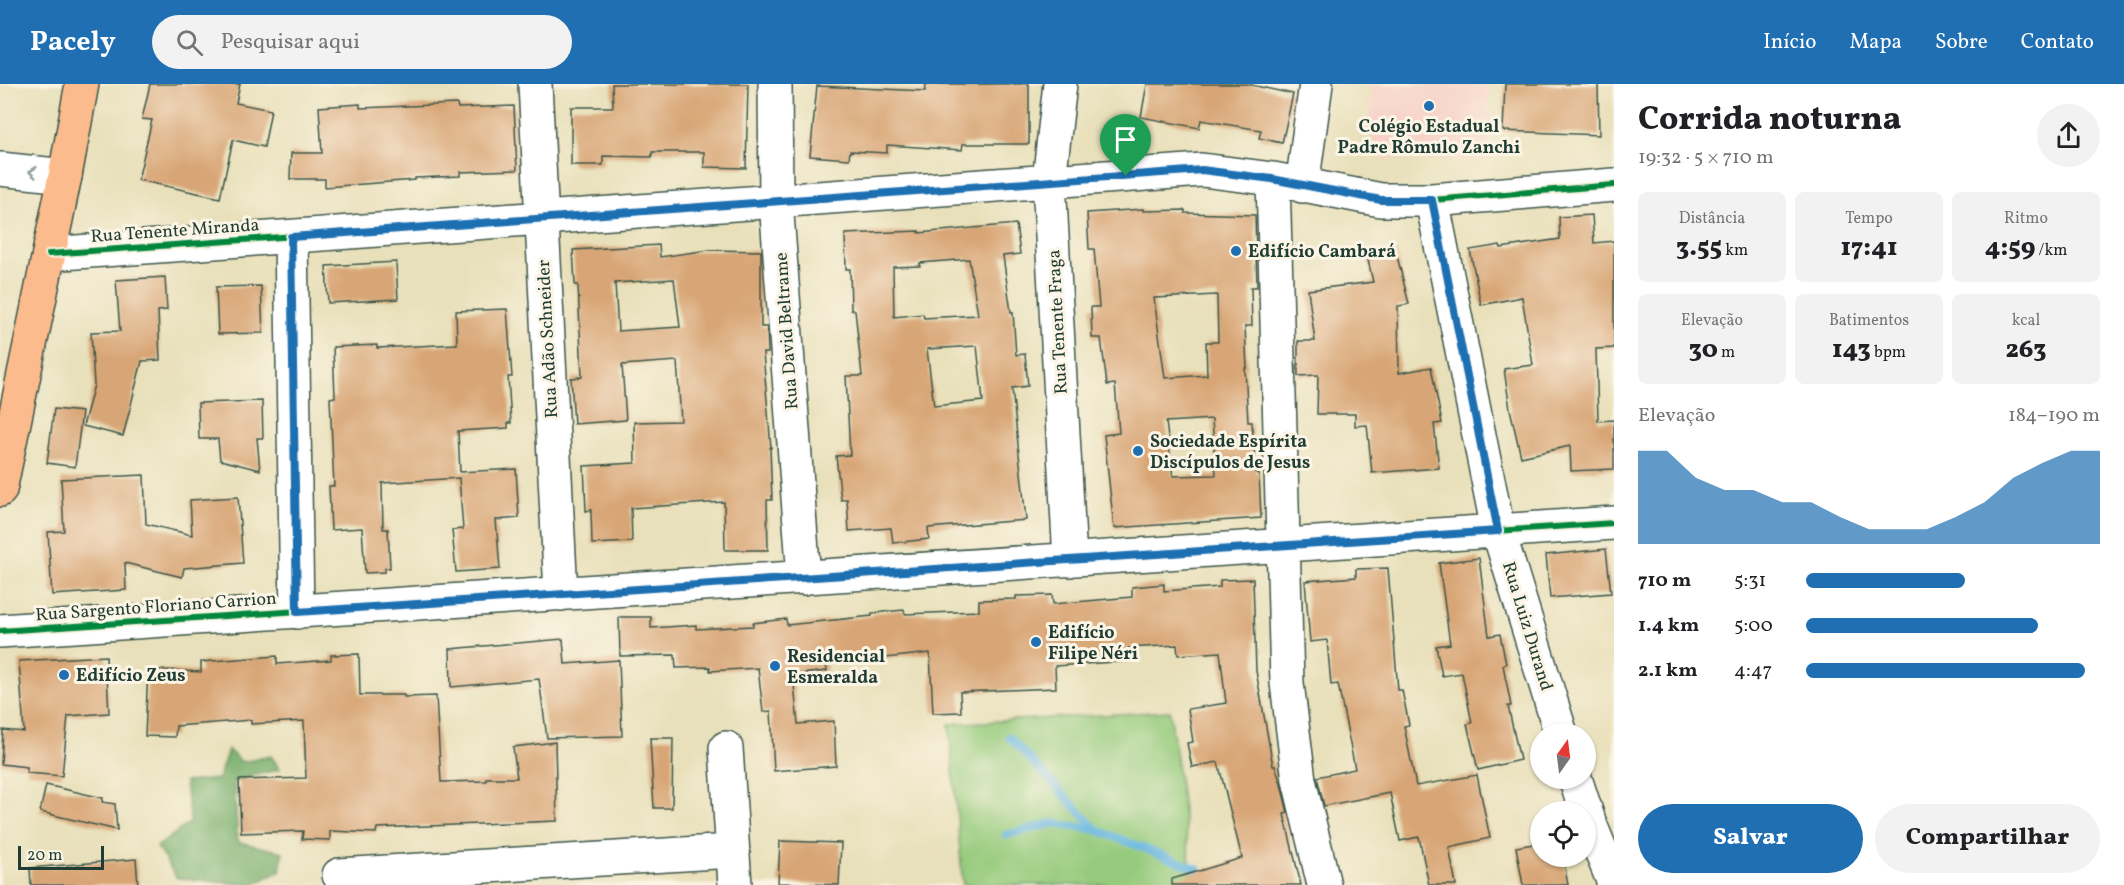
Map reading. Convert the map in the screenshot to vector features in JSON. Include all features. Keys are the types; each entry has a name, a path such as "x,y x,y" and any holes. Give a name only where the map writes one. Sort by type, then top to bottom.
{"main road":[{"path":"0,490 82,84"}],"street":[{"name":"Rua Adão Schneider","path":"535,84 540,218 561,594"},
{"name":"Rua David Beltrame","path":"775,84 776,201 804,578"},
{"name":"Rua Tenente Fraga","path":"1060,84 1049,181 1070,560"},
{"path":"1316,84 1287,182 1283,545 1287,683 1299,780 1324,885"},
{"path":"0,169 65,176"},
{"name":"Rua Tenente Miranda","path":"49,254 1202,170 1287,182 1381,200 1432,200 1614,185"},
{"name":"Rua Luiz Durand","path":"1432,200 1498,531 1559,723"},
{"path":"291,237 297,612"},
{"name":"Rua Sargento Floriano Carrion","path":"0,632 1614,523"},
{"path":"726,748 735,885"},
{"path":"1579,789 1614,883"},
{"path":"339,875 732,851"}],"shaded area":[{"name":"Colégio Estadual Padre Rômulo Zanchi","path":"1372,84 1488,84 1490,160 1383,158 1367,129"}],"green space":[{"path":"1170,711 1193,885 963,885 949,724"},
{"path":"228,750 242,762 271,756 280,769 234,781 238,842 283,852 280,871 252,885 177,878 157,847 190,822 185,782 218,779"}],"building":[{"path":"150,84 240,84 236,103 271,110 264,147 233,140 220,198 138,180 152,120 142,119"},
{"path":"612,84 748,84 746,168 704,167 704,152 652,152 652,157 603,156 603,165 571,165 571,107 613,107"},
{"path":"926,84 1029,84 1029,144 963,144 962,150 887,145 887,153 850,151 849,159 810,156 817,86 925,91"},
{"path":"1147,84 1247,84 1293,94 1282,143 1259,138 1261,130 1201,120 1199,128 1141,117"},
{"path":"1505,84 1598,84 1599,135 1503,131"},
{"path":"360,104 360,108 457,104 458,108 514,106 517,170 460,172 460,176 325,187 325,179 290,179 291,153 322,153 319,107"},
{"path":"1143,209 1143,211 1185,210 1185,213 1255,215 1257,287 1251,287 1252,326 1245,326 1247,368 1245,368 1248,422 1252,422 1256,473 1259,473 1261,518 1114,528 1104,435 1119,433 1115,384 1107,385 1101,338 1092,338 1091,307 1099,307 1094,249 1089,249 1087,213","holes":["1217,295 1218,342 1206,342 1207,375 1165,378 1154,298","1212,419 1216,475 1173,476 1166,422"]},
{"path":"1592,215 1594,243 1614,241 1614,348 1596,349 1598,421 1614,420 1614,469 1571,471 1570,446 1521,457 1504,369 1533,365 1522,297 1481,305 1470,250 1560,239 1559,217"},
{"path":"1016,224 1020,254 1003,256 1011,312 1013,312 1016,355 1025,354 1028,386 1012,388 1026,520 928,528 929,539 893,543 891,528 849,531 847,499 841,500 836,456 850,455 846,376 862,376 855,310 851,310 850,269 846,269 845,234 919,231 919,233","holes":["969,259 978,315 924,318 923,314 894,317 893,267 920,266 920,263","977,346 983,401 934,406 927,349"]},
{"path":"659,245 660,257 709,250 761,251 761,327 767,327 768,353 763,353 771,448 772,500 767,500 768,550 725,550 724,502 631,508 632,542 592,544 591,510 586,511 584,466 635,463 634,422 681,421 677,361 622,365 626,420 574,424 571,378 582,377 578,285 575,285 573,250","holes":["674,279 680,327 618,331 615,283"]},
{"path":"1396,252 1409,304 1398,306 1399,373 1431,367 1442,423 1434,424 1439,468 1372,473 1367,425 1355,426 1355,414 1317,414 1318,375 1298,376 1298,341 1315,341 1308,290 1373,282 1368,260"},
{"path":"396,262 398,299 328,303 326,266"},
{"path":"165,277 167,310 158,311 160,360 142,361 123,436 83,426 94,385 91,332 120,331 116,280"},
{"path":"261,286 263,333 218,334 216,287"},
{"path":"507,309 512,377 508,377 511,423 508,423 508,428 458,431 460,472 516,469 519,518 496,520 500,569 456,572 452,530 463,529 459,478 382,483 383,529 388,529 390,568 385,568 385,572 365,573 362,528 331,530 329,486 334,486 330,398 335,397 333,347 377,345 377,348 457,344 456,311"},
{"path":"262,401 263,438 257,438 260,470 220,460 218,439 199,439 198,403"},
{"path":"54,409 82,412 75,467 47,463"},
{"path":"144,475 146,524 192,535 190,500 238,497 243,563 184,568 182,577 125,563 126,590 52,595 48,532 64,531 61,479"},
{"path":"1606,549 1611,593 1550,598 1546,555"},
{"path":"1479,558 1489,636 1500,634 1511,706 1508,706 1520,760 1478,770 1467,724 1472,723 1462,673 1442,676 1436,646 1450,644 1439,563"},
{"path":"1388,568 1398,690 1402,690 1409,725 1404,726 1416,786 1477,775 1490,838 1449,847 1456,885 1429,885 1419,837 1400,841 1390,793 1324,806 1317,777 1355,769 1338,684 1331,685 1327,640 1310,642 1305,581 1356,577 1356,569"},
{"path":"1253,579 1256,671 1273,766 1275,766 1281,784 1288,813 1284,814 1301,885 1172,885 1172,879 1242,858 1218,762 1192,767 1187,743 1193,742 1188,709 1226,703 1220,652 1178,655 1177,645 1128,648 1129,661 1055,666 1056,688 960,692 961,712 933,713 930,653 877,659 877,655 826,660 827,671 793,675 798,724 834,721 836,766 774,771 771,711 763,712 758,668 710,671 710,667 676,668 675,655 620,656 619,617 651,617 651,628 696,625 696,629 753,626 753,623 786,619 787,625 872,616 872,613 904,610 905,614 979,611 979,600 1016,599 1016,596 1052,595 1053,604 1132,597 1132,587 1164,584 1164,591 1220,587 1220,580"},
{"path":"563,639 565,664 619,660 622,736 547,738 539,679 451,687 450,649"},
{"path":"359,654 360,695 436,696 441,782 517,778 513,747 555,742 557,821 377,828 376,833 330,831 330,840 302,839 303,831 241,833 239,780 306,778 304,721 251,724 251,720 176,726 175,737 145,736 148,669 201,672 201,662 277,656 277,664 331,660 331,655"},
{"name":"Edifício Zeus","path":"106,656 109,713 68,716 62,776 27,773 27,767 1,764 3,730 24,732 19,661"},
{"path":"650,738 673,738 672,808 654,808"},
{"path":"46,785 103,798 102,802 115,804 117,830 40,812"},
{"path":"780,841 841,843 839,885 778,883"},
{"path":"1530,845 1530,867 1565,867 1568,885 1523,885 1516,847"},
{"path":"136,859 138,885 31,885 30,868"}],"waterway":[{"path":"1009,737 1097,830 1197,869"},
{"path":"1006,835 1054,823 1097,830"}],"cycle path":[{"path":"49,254 1202,170 1273,179 1381,200 1432,200 1614,185"},
{"path":"0,631 1614,523"}],"place":[{"name":"Colégio Estadual Padre Rômulo Zanchi","path":"1429,106"},
{"name":"Edifício Cambará","path":"1236,251"},
{"name":"Sociedade Espírita Discípulos de Jesus","path":"1138,451"},
{"name":"Edifício Filipe Néri","path":"1036,642"},
{"name":"Residencial Esmeralda","path":"775,666"},
{"name":"Edifício Zeus","path":"64,675"}],"route":[{"path":"1202,170 1231,172 1381,200 1432,200 1498,531 297,612 291,237 1126,176 1202,170"}]}
